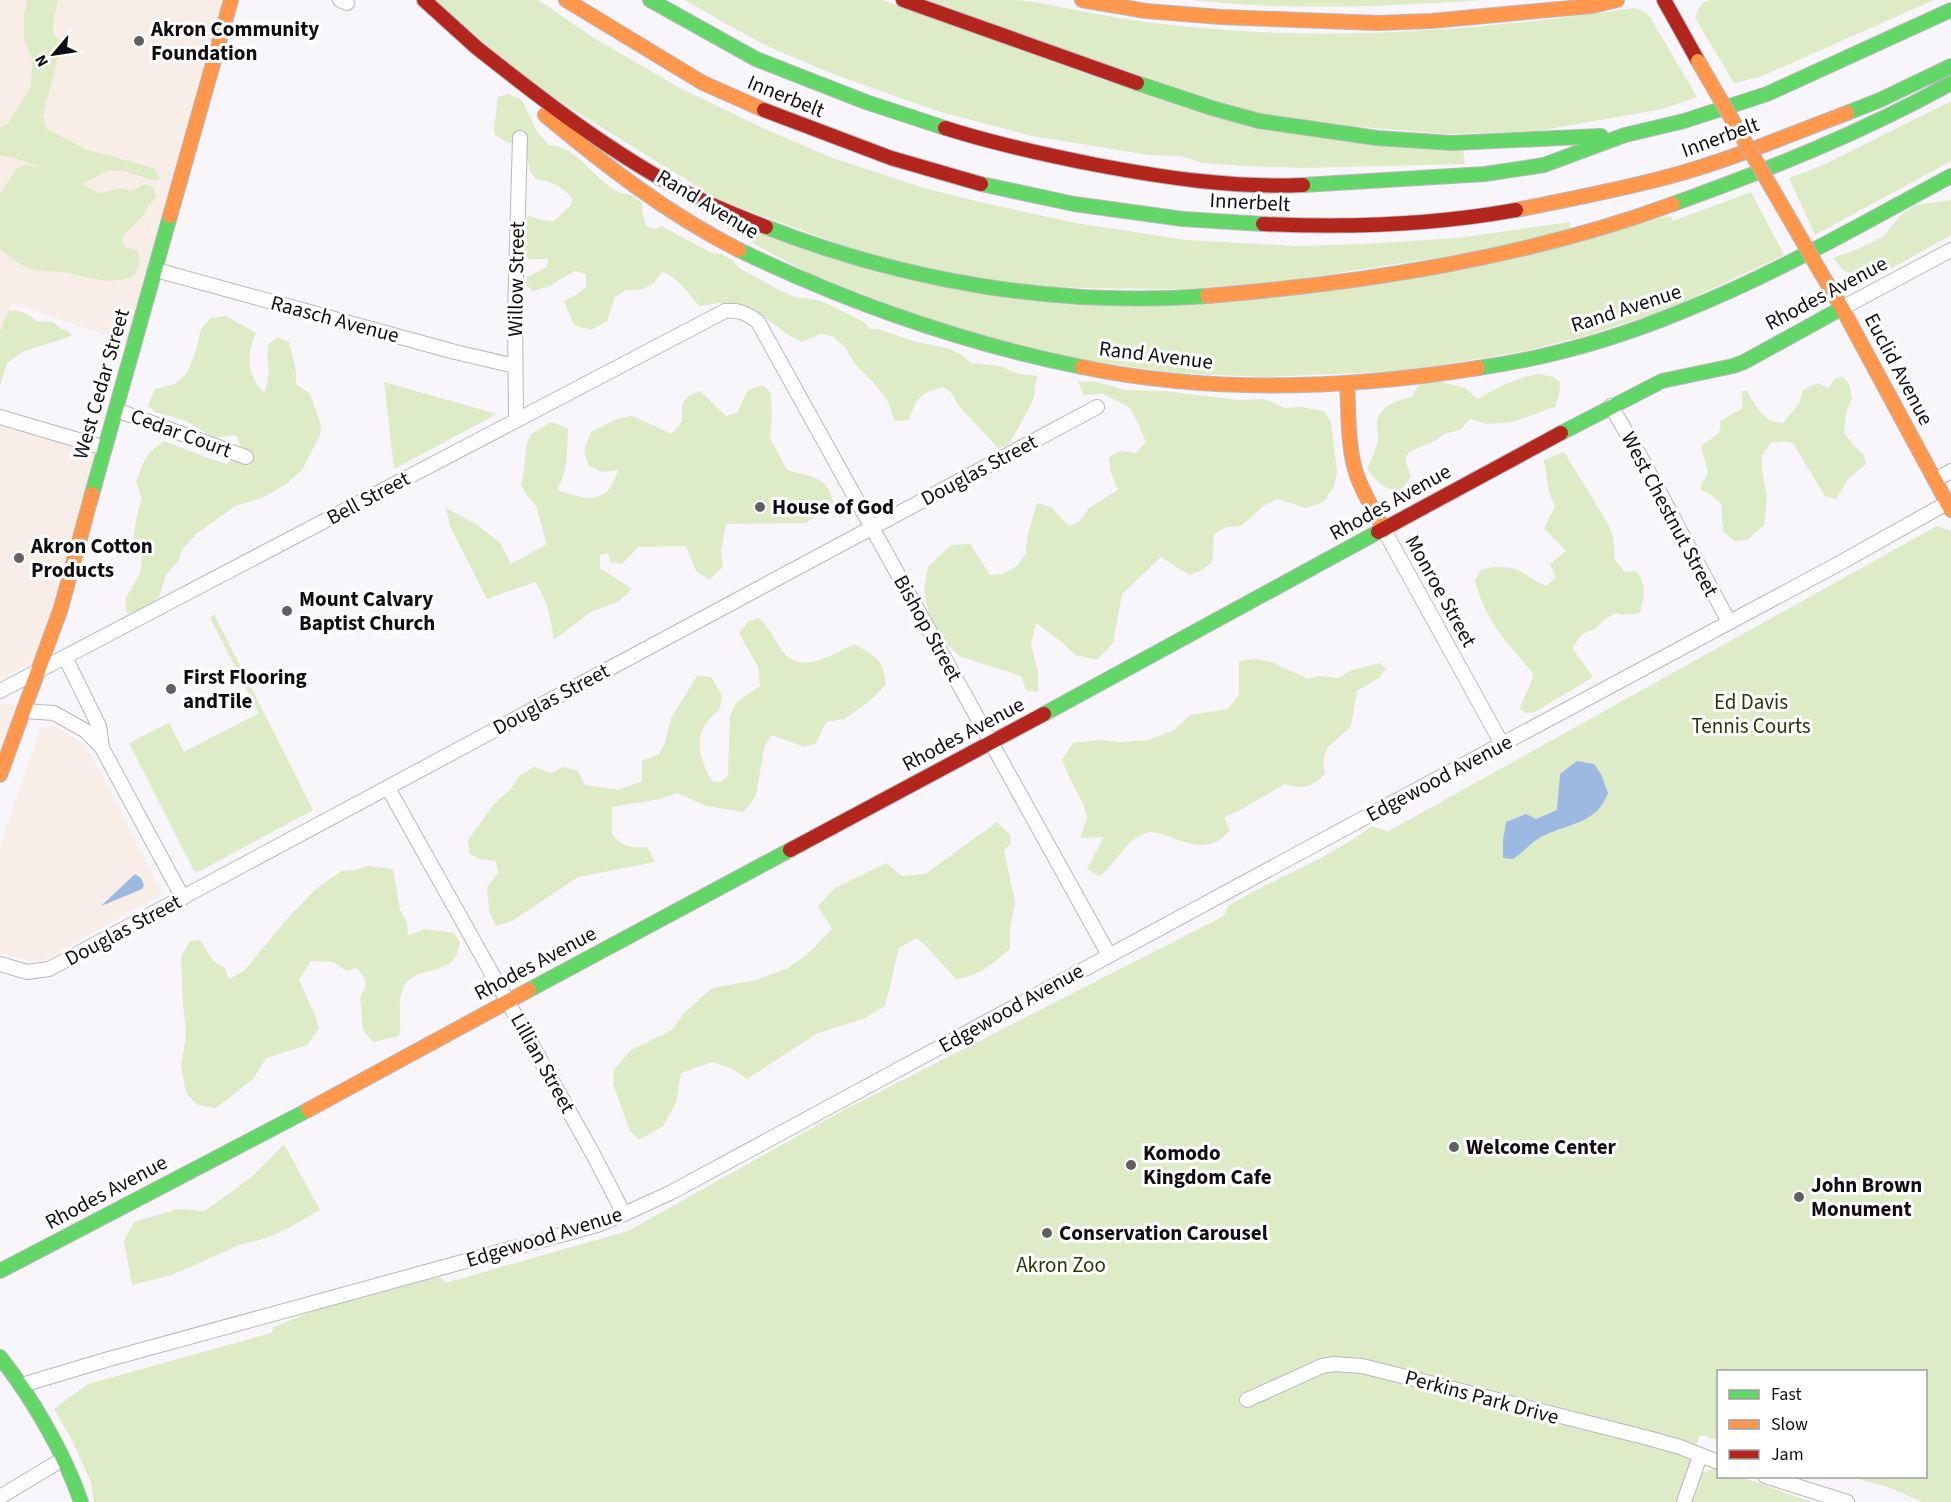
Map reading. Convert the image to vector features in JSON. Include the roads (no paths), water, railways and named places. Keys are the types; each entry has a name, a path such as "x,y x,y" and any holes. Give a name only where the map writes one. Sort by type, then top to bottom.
{"main road":[{"name":"West Cedar Street","path":"0,775 61,608 231,0"},
{"name":"Rand Avenue","path":"424,0 561,129 657,201 720,240 878,310 983,344 1071,365 1141,376 1239,385 1347,383 1414,378 1494,366 1574,347 1646,326 1722,296 1951,176"},
{"name":"Innerbelt","path":"566,0 703,83 803,126 891,158 988,186 1074,204 1234,224 1379,225 1498,213 1598,194 1678,174 1722,159 1880,100 1951,66"},
{"name":"Innerbelt","path":"650,0 756,59 866,102 957,132 1025,151 1194,181 1300,185 1485,174 1544,165 1625,135 1684,121 1767,94 1951,10"},
{"path":"903,0 1079,63 1212,108 1258,121 1377,138 1452,143 1625,135"},
{"path":"1083,0 1123,4 1146,11 1221,17 1378,23 1431,21 1592,6 1617,0"},
{"name":"Euclid Avenue","path":"1664,0 1842,308 1945,494"},
{"path":"477,48 568,119 655,175 695,197 738,215 805,240 906,272 1000,290 1127,300 1270,292 1462,260 1580,234 1692,198 1818,147 1916,103 1951,83"},
{"name":"Rhodes Avenue","path":"0,1271 276,1127 991,743 1611,406 1662,381 1744,362 1842,308"},
{"name":"Monroe Street","path":"1347,383 1350,440 1354,465 1362,487 1384,530"},
{"path":"0,1358 22,1385 72,1476 81,1502"}],"street":[{"name":"Willow Street","path":"516,420 520,138"},
{"name":"Rhodes Avenue","path":"1842,308 1951,250"},
{"name":"Raasch Avenue","path":"156,270 455,352 515,366"},
{"name":"Bell Street","path":"0,691 725,310 738,310"},
{"name":"Bishop Street","path":"738,310 758,322 1109,955"},
{"name":"West Chestnut Street","path":"1611,406 1728,622"},
{"name":"Douglas Street","path":"0,964 27,972 50,969 1097,407"},
{"name":"Cedar Court","path":"116,410 246,457"},
{"path":"0,417 105,448"},
{"name":"Edgewood Avenue","path":"22,1385 597,1225 670,1193 1840,563 1945,494 1951,471"},
{"name":"Monroe Street","path":"1384,530 1502,744"},
{"path":"65,657 99,726 102,748"},
{"path":"25,711 54,713 86,730 102,748 183,898"},
{"name":"Lillian Street","path":"388,788 593,1154 624,1214"},
{"name":"Perkins Park Drive","path":"1247,1400 1322,1366 1334,1364 1362,1366 1648,1438 1717,1461"},
{"path":"1684,1502 1700,1456"},
{"path":"0,1497 63,1459"},
{"path":"1771,1478 1847,1502"}],"water":[{"path":"1577,761 1594,764 1601,774 1608,793 1597,811 1581,821 1539,838 1513,859 1503,858 1506,822 1526,814 1536,819 1557,810 1560,774"},
{"path":"135,874 141,878 144,885 142,889 101,906"}],"place":[{"name":"Akron Community Foundation","path":"139,41"},
{"name":"House of God","path":"760,507"},
{"name":"Akron Cotton Products","path":"19,558"},
{"name":"Mount Calvary Baptist Church","path":"287,611"},
{"name":"First Flooring andTile","path":"171,689"},
{"name":"Welcome Center","path":"1454,1147"},
{"name":"Komodo Kingdom Cafe","path":"1131,1165"},
{"name":"John Brown Monument","path":"1799,1197"},
{"name":"Conservation Carousel","path":"1047,1233"}],"park label":[{"name":"Ed Davis Tennis Courts","path":"1751,714"},
{"name":"Akron Zoo","path":"1061,1265"}]}
